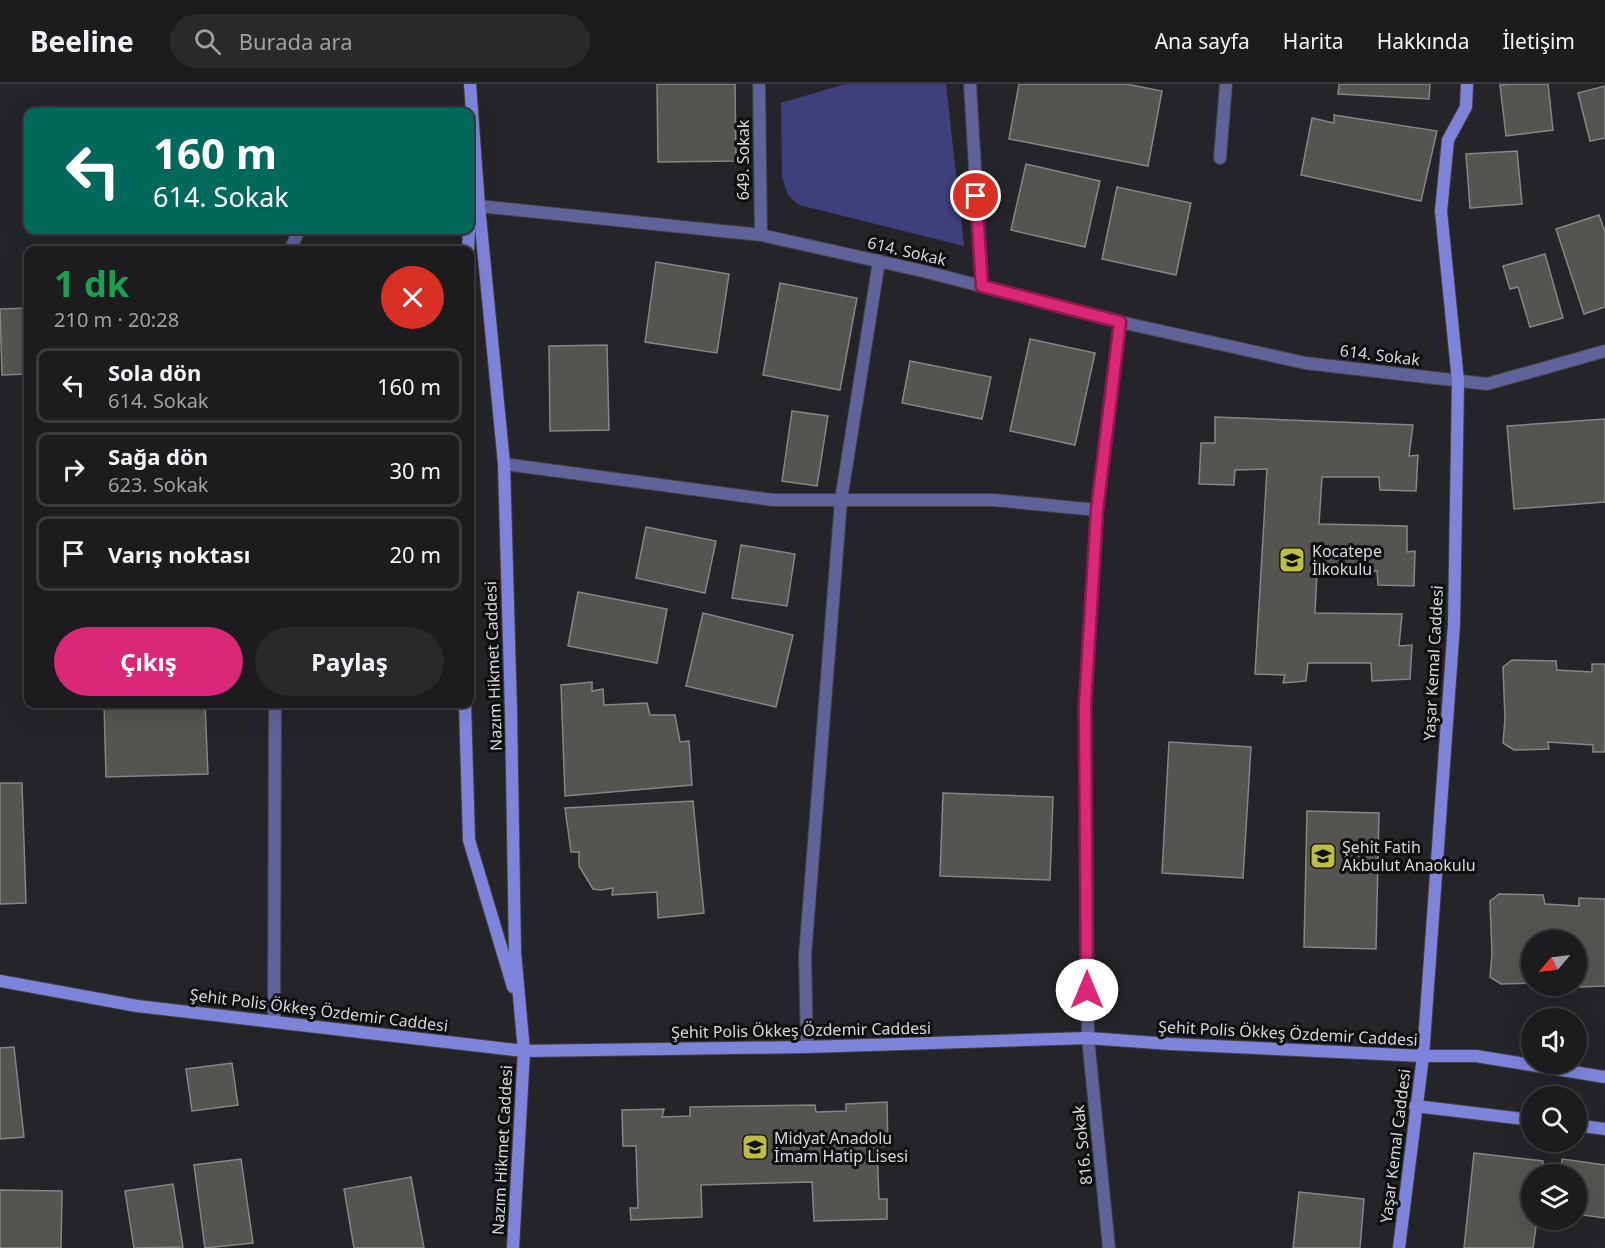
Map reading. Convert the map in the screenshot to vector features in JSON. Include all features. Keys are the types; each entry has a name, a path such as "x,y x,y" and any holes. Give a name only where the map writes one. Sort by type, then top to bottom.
{"street":[{"name":"Nazım Hikmet Caddesi","path":"470,84 471,108"},
{"name":"649. Sokak","path":"759,84 760,236"},
{"path":"970,84 982,286"},
{"path":"1220,158 1226,84"},
{"name":"Yaşar Kemal Caddesi","path":"1400,1248 1415,1106 1423,1056 1454,624 1458,381 1441,211 1448,140 1466,107 1467,84"},
{"name":"Nazım Hikmet Caddesi","path":"474,170 504,464 512,711 515,952 524,1051 513,1248"},
{"name":"614. Sokak","path":"478,206 760,236 879,261 1120,322 1305,363 1487,384 1605,351"},
{"path":"807,1047 805,956 841,500 879,261"},
{"name":"816. Sokak","path":"1109,1248 1088,1038 1085,704 1097,510 1120,322"},
{"path":"504,464 773,500 994,500 1097,510"},
{"path":"274,1022 275,708"},
{"path":"465,708 470,840 521,1013"},
{"name":"Şehit Polis Ökkeş Özdemir Caddesi","path":"0,981 137,1006 524,1051 807,1047 1088,1038 1423,1056 1476,1056 1605,1077"},
{"path":"1415,1106 1521,1119"},
{"path":"1587,1127 1605,1129"}],"shaded area":[{"path":"845,84 946,84 964,246 799,205 788,195 782,177 781,103"}],"building":[{"path":"657,84 735,84 736,161 658,162"},
{"path":"1019,84 1126,84 1162,91 1148,166 1009,139"},
{"path":"1339,84 1430,84 1429,99 1338,94"},
{"path":"1548,84 1553,130 1506,136 1500,85"},
{"path":"1605,86 1605,138 1590,141 1578,93"},
{"path":"1334,115 1437,131 1421,201 1301,175 1312,118 1334,123"},
{"path":"1517,151 1522,204 1470,208 1466,154"},
{"path":"1026,164 1100,181 1085,247 1011,230"},
{"path":"1117,187 1191,203 1176,275 1102,259"},
{"path":"1599,215 1605,232 1605,307 1584,314 1556,229"},
{"path":"1545,254 1563,318 1530,327 1518,287 1510,289 1503,266"},
{"path":"656,262 729,274 717,353 645,342"},
{"path":"780,283 857,298 840,390 763,375"},
{"path":"24,308 24,374 2,375 0,309"},
{"path":"1030,339 1095,353 1075,445 1010,431"},
{"path":"607,345 609,430 550,431 549,346"},
{"path":"910,361 991,377 982,419 902,403"},
{"path":"792,411 828,416 817,486 782,481"},
{"path":"1215,417 1413,425 1409,456 1418,455 1416,491 1380,490 1379,477 1322,477 1319,524 1407,526 1407,552 1415,551 1414,586 1378,585 1377,571 1317,572 1315,613 1402,614 1399,646 1412,645 1410,679 1372,681 1371,663 1308,663 1306,681 1283,683 1285,675 1255,674 1267,469 1235,470 1234,485 1199,484 1201,443 1215,443"},
{"path":"1605,419 1605,502 1514,509 1507,426"},
{"path":"646,527 716,541 705,593 636,578"},
{"path":"741,545 795,554 787,606 732,598"},
{"path":"578,592 667,609 657,663 568,646"},
{"path":"703,613 793,635 776,707 686,686"},
{"path":"1512,660 1556,661 1557,670 1592,672 1592,664 1605,664 1605,752 1593,752 1593,745 1548,742 1549,749 1514,750 1503,743 1505,719 1503,667"},
{"path":"592,682 592,691 603,689 604,705 647,703 650,715 675,715 680,742 689,741 692,785 565,796 561,685"},
{"path":"104,708 205,708 208,774 106,777"},
{"path":"1169,742 1251,747 1243,878 1162,873"},
{"path":"0,783 22,783 26,903 0,904"},
{"path":"943,793 1053,797 1050,880 940,876"},
{"path":"693,801 704,913 658,918 657,892 612,895 613,888 593,889 579,866 579,852 571,852 565,808"},
{"path":"1307,811 1379,813 1376,949 1304,947"},
{"path":"1499,894 1543,895 1545,904 1579,906 1579,898 1605,899 1605,986 1587,987 1587,930 1521,930 1521,983 1501,984 1490,977 1492,954 1490,901"},
{"path":"14,1047 24,1137 0,1139 0,1048"},
{"path":"232,1063 238,1105 192,1111 186,1069"},
{"path":"887,1102 888,1146 877,1147 879,1199 887,1199 887,1219 814,1221 812,1182 701,1185 702,1217 631,1220 630,1208 638,1208 636,1146 623,1146 622,1110 664,1109 662,1117 690,1116 690,1107 815,1105 816,1112 846,1111 846,1104"},
{"path":"1474,1153 1543,1161 1543,1164 1521,1164 1521,1230 1536,1230 1533,1248 1464,1248"},
{"path":"241,1159 253,1243 205,1248 194,1165"},
{"path":"1562,1159 1605,1165 1605,1218 1587,1216 1587,1164 1561,1164"},
{"path":"411,1177 424,1248 354,1248 344,1189"},
{"path":"173,1184 183,1247 134,1248 125,1191"},
{"path":"0,1190 62,1191 61,1248 0,1248"},
{"path":"1299,1192 1364,1199 1360,1248 1293,1248"}],"place":[{"name":"Kocatepe İlkokulu","path":"1292,560"},
{"name":"Şehit Fatih Akbulut Anaokulu","path":"1323,856"},
{"name":"Midyat Anadolu İmam Hatip Lisesi","path":"755,1147"}],"route":[{"path":"976,196 982,286 1120,322 1097,510 1085,704 1087,990"}]}
